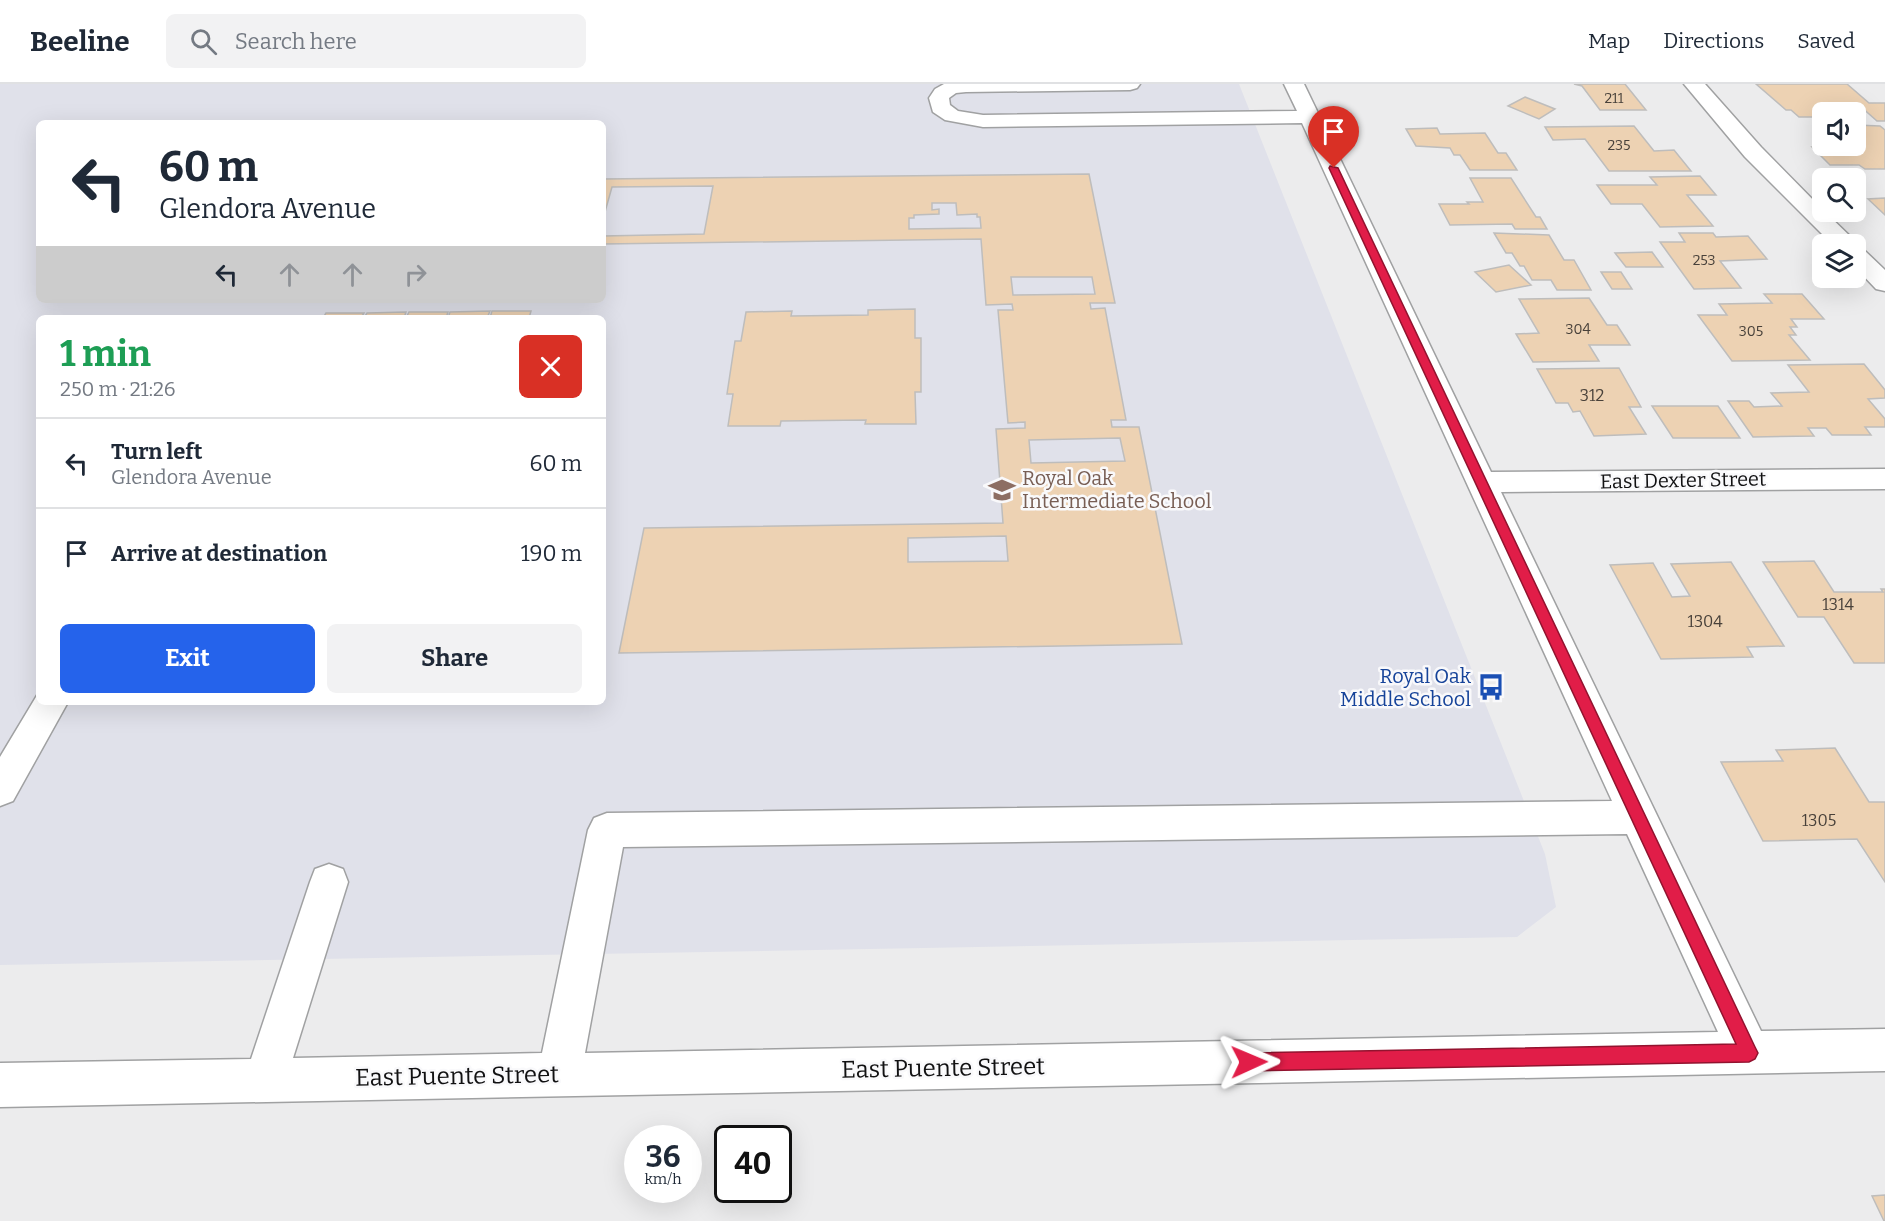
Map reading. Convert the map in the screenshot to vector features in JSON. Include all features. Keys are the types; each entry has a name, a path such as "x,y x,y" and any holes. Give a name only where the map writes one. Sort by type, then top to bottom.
{"street":[{"path":"927,84 927,115 935,127 973,134 1312,122"},
{"path":"1130,84 952,86 939,98 940,108 952,116 963,119 1312,122"},
{"path":"1294,84 1749,1053"},
{"path":"1694,84 1753,152 1835,234"},
{"path":"1866,265 1885,284"},
{"name":"East Dexter Street","path":"1481,482 1885,478"},
{"path":"0,790 49,705"},
{"path":"559,1075 607,830 1638,817"},
{"path":"265,1080 329,882"},
{"name":"East Puente Street","path":"0,1085 1885,1050"}],"shaded area":[{"name":"Royal Oak Intermediate School","path":"0,84 1239,84 1545,854 1556,907 1517,937 0,965"}],"building":[{"path":"1574,84 1625,84 1646,110 1600,110 1582,86"},
{"path":"1756,84 1847,84 1869,103 1885,103 1885,121 1877,121 1866,111 1866,102 1812,102 1812,117 1799,117 1791,110 1786,110"},
{"path":"1525,97 1555,109 1539,119 1508,106"},
{"path":"1866,125 1880,126 1885,130 1885,169 1866,169 1859,165 1830,165 1821,156 1866,156"},
{"path":"1634,126 1654,151 1674,150 1691,171 1609,171 1585,139 1553,140 1545,127"},
{"path":"1437,128 1440,134 1485,133 1498,153 1506,153 1517,170 1470,170 1460,155 1454,155 1450,148 1416,146 1406,129"},
{"path":"1089,174 1115,303 1090,303 1091,309 1105,308 1126,420 1111,420 1112,427 1139,427 1182,644 619,653 644,528 1003,523 996,429 1025,428 1025,422 1008,423 998,310 1013,310 1012,304 986,305 981,239 606,244 606,236 704,234 713,186 612,187 606,208 606,179","holes":["932,203 956,203 957,215 977,214 977,217 980,217 981,228 909,229 909,218 914,218 914,215 939,214 939,209 932,210","1011,277 1092,277 1095,294 1013,295","1120,438 1125,461 1031,463 1029,440","1006,536 1008,561 908,562 908,538"]},
{"path":"1700,176 1716,195 1687,195 1713,226 1660,227 1642,204 1611,204 1597,185 1657,185 1650,177"},
{"path":"1470,178 1511,178 1536,217 1540,217 1547,229 1515,229 1512,224 1450,225 1439,204 1483,202"},
{"path":"1885,198 1885,215 1868,199"},
{"path":"1494,233 1549,235 1564,260 1574,260 1591,290 1557,290 1551,280 1532,280 1524,266 1520,266 1512,253 1506,253"},
{"path":"1679,233 1713,233 1716,237 1748,236 1767,259 1720,261 1741,288 1694,289 1660,242 1685,242"},
{"path":"1652,252 1663,267 1626,267 1615,253"},
{"path":"1509,265 1531,285 1496,292 1475,272"},
{"path":"1601,272 1621,272 1632,289 1612,289"},
{"path":"1764,294 1802,294 1824,319 1791,319 1797,327 1790,327 1796,335 1789,335 1810,360 1732,361 1698,315 1727,315 1719,304 1772,303"},
{"path":"1589,298 1607,325 1617,325 1630,345 1589,345 1599,361 1533,362 1516,334 1539,333 1519,299"},
{"path":"915,309 915,338 921,338 921,392 915,392 916,424 865,424 866,420 781,421 780,426 728,426 733,394 727,394 735,341 741,341 746,312 792,311 791,316 868,315 868,310"},
{"path":"490,311 488,315 449,315 450,312"},
{"path":"492,311 531,311 530,315 491,315"},
{"path":"406,312 405,315 366,315 367,313"},
{"path":"409,312 448,312 447,315 408,315"},
{"path":"326,313 364,313 363,315 325,315"},
{"path":"1864,364 1885,390 1885,398 1868,399 1885,419 1885,427 1865,427 1871,435 1832,435 1826,428 1808,428 1814,436 1753,437 1728,401 1749,401 1754,407 1782,406 1771,393 1809,392 1788,365"},
{"path":"1619,368 1641,407 1629,407 1646,434 1594,436 1580,411 1573,412 1568,403 1556,403 1537,369"},
{"path":"1652,406 1718,406 1740,438 1673,438"},
{"path":"1814,561 1834,592 1883,592 1881,589 1885,589 1885,663 1854,663 1824,617 1798,617 1763,562"},
{"path":"1731,562 1784,646 1747,647 1753,657 1661,659 1610,565 1653,563 1672,597 1690,596 1671,564"},
{"path":"1835,748 1869,802 1885,802 1885,882 1857,839 1763,841 1721,762 1783,761 1776,750"},
{"path":"1885,1195 1885,1221 1884,1221 1872,1196"}],"place":[{"name":"Royal Oak Intermediate School","path":"1002,490"},
{"name":"Royal Oak Middle School","path":"1491,687"}],"route":[{"path":"1249,1062 1749,1053 1334,168"}]}
